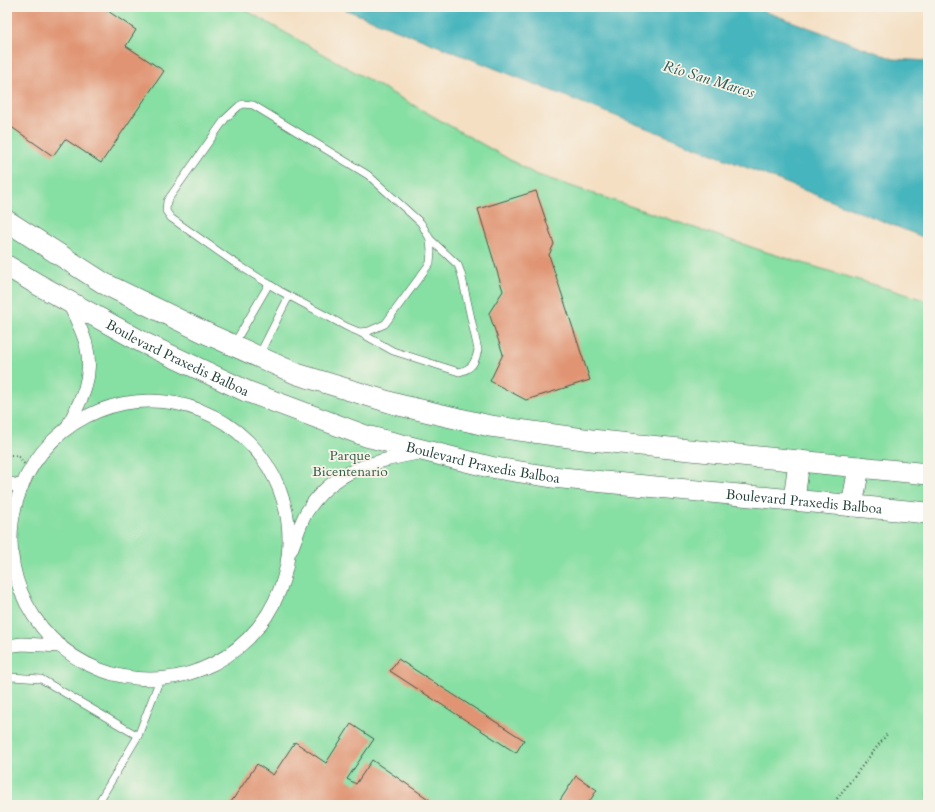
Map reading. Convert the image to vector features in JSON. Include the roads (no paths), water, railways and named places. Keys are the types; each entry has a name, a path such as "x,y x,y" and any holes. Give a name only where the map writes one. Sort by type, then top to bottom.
{"main road":[{"path":"7,221 105,284 210,335 297,374 399,405 490,426 591,440 928,474"},
{"name":"Boulevard Praxedis Balboa","path":"7,266 67,301 144,342 246,391 366,436 490,467 552,477 928,513"},
{"path":"794,500 799,461"},
{"path":"852,506 859,467"}],"street":[{"path":"66,429 85,389 89,362 84,334 67,301"},
{"path":"288,560 289,539 287,519 280,492 268,468 252,446 221,420 183,405 156,401 123,404 103,409 78,421 66,429 46,448 30,471 22,487 15,510 12,545 17,579 34,616 42,627 61,646 83,662 108,672 134,678 160,679 187,675 206,668 224,658 245,642 254,632 270,611 281,586 288,560 306,514 321,493 334,481 350,471 373,463 425,451"},
{"path":"7,483 22,487"},
{"path":"7,523 15,510"},
{"path":"7,646 22,644 61,646"}],"lane":[{"path":"243,104 253,105 368,175 422,223 430,239 458,265 478,350 475,361 466,370 458,372 393,352 359,332 289,296 232,261 171,218 166,211 167,201 225,119 243,104"},
{"path":"359,332 385,324 430,263 430,239"},
{"path":"233,345 269,284"},
{"path":"258,356 289,296"},
{"path":"7,678 41,679 138,736"},
{"path":"97,805 138,736 160,679"}],"water":[{"name":"Río San Marcos","path":"339,7 753,7 894,59 928,61 928,239"}],"park label":[{"name":"Parque Bicentenario","path":"350,464"}]}
